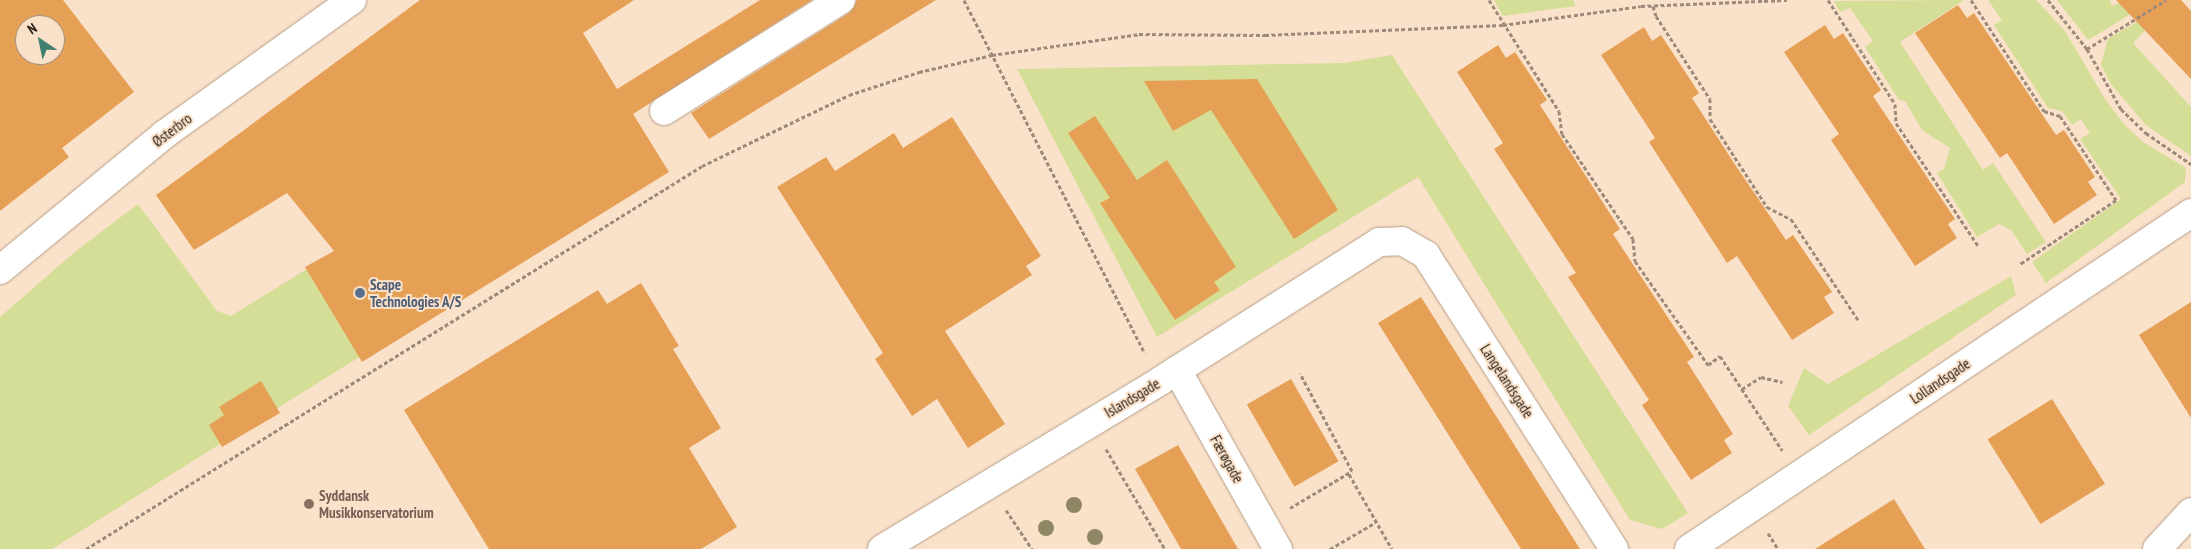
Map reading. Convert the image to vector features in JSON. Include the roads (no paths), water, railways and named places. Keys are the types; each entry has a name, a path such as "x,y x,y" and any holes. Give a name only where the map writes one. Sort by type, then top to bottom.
{"street":[{"name":"Østerbro","path":"0,270 165,134 352,0"},
{"path":"664,111 841,0"},
{"name":"Lollandsgade","path":"1689,549 2191,213"},
{"name":"Langelandsgade","path":"1379,242 1402,241 1426,255 1614,549"},
{"name":"Islandsgade","path":"882,549 1168,375 1379,242"},
{"name":"Færøgade","path":"1168,375 1278,549"},
{"path":"2157,549 2191,512"}],"place":[{"name":"Scape Technologies A/S","path":"360,293"},
{"name":"Syddansk Musikkonservatorium","path":"309,504"}]}
